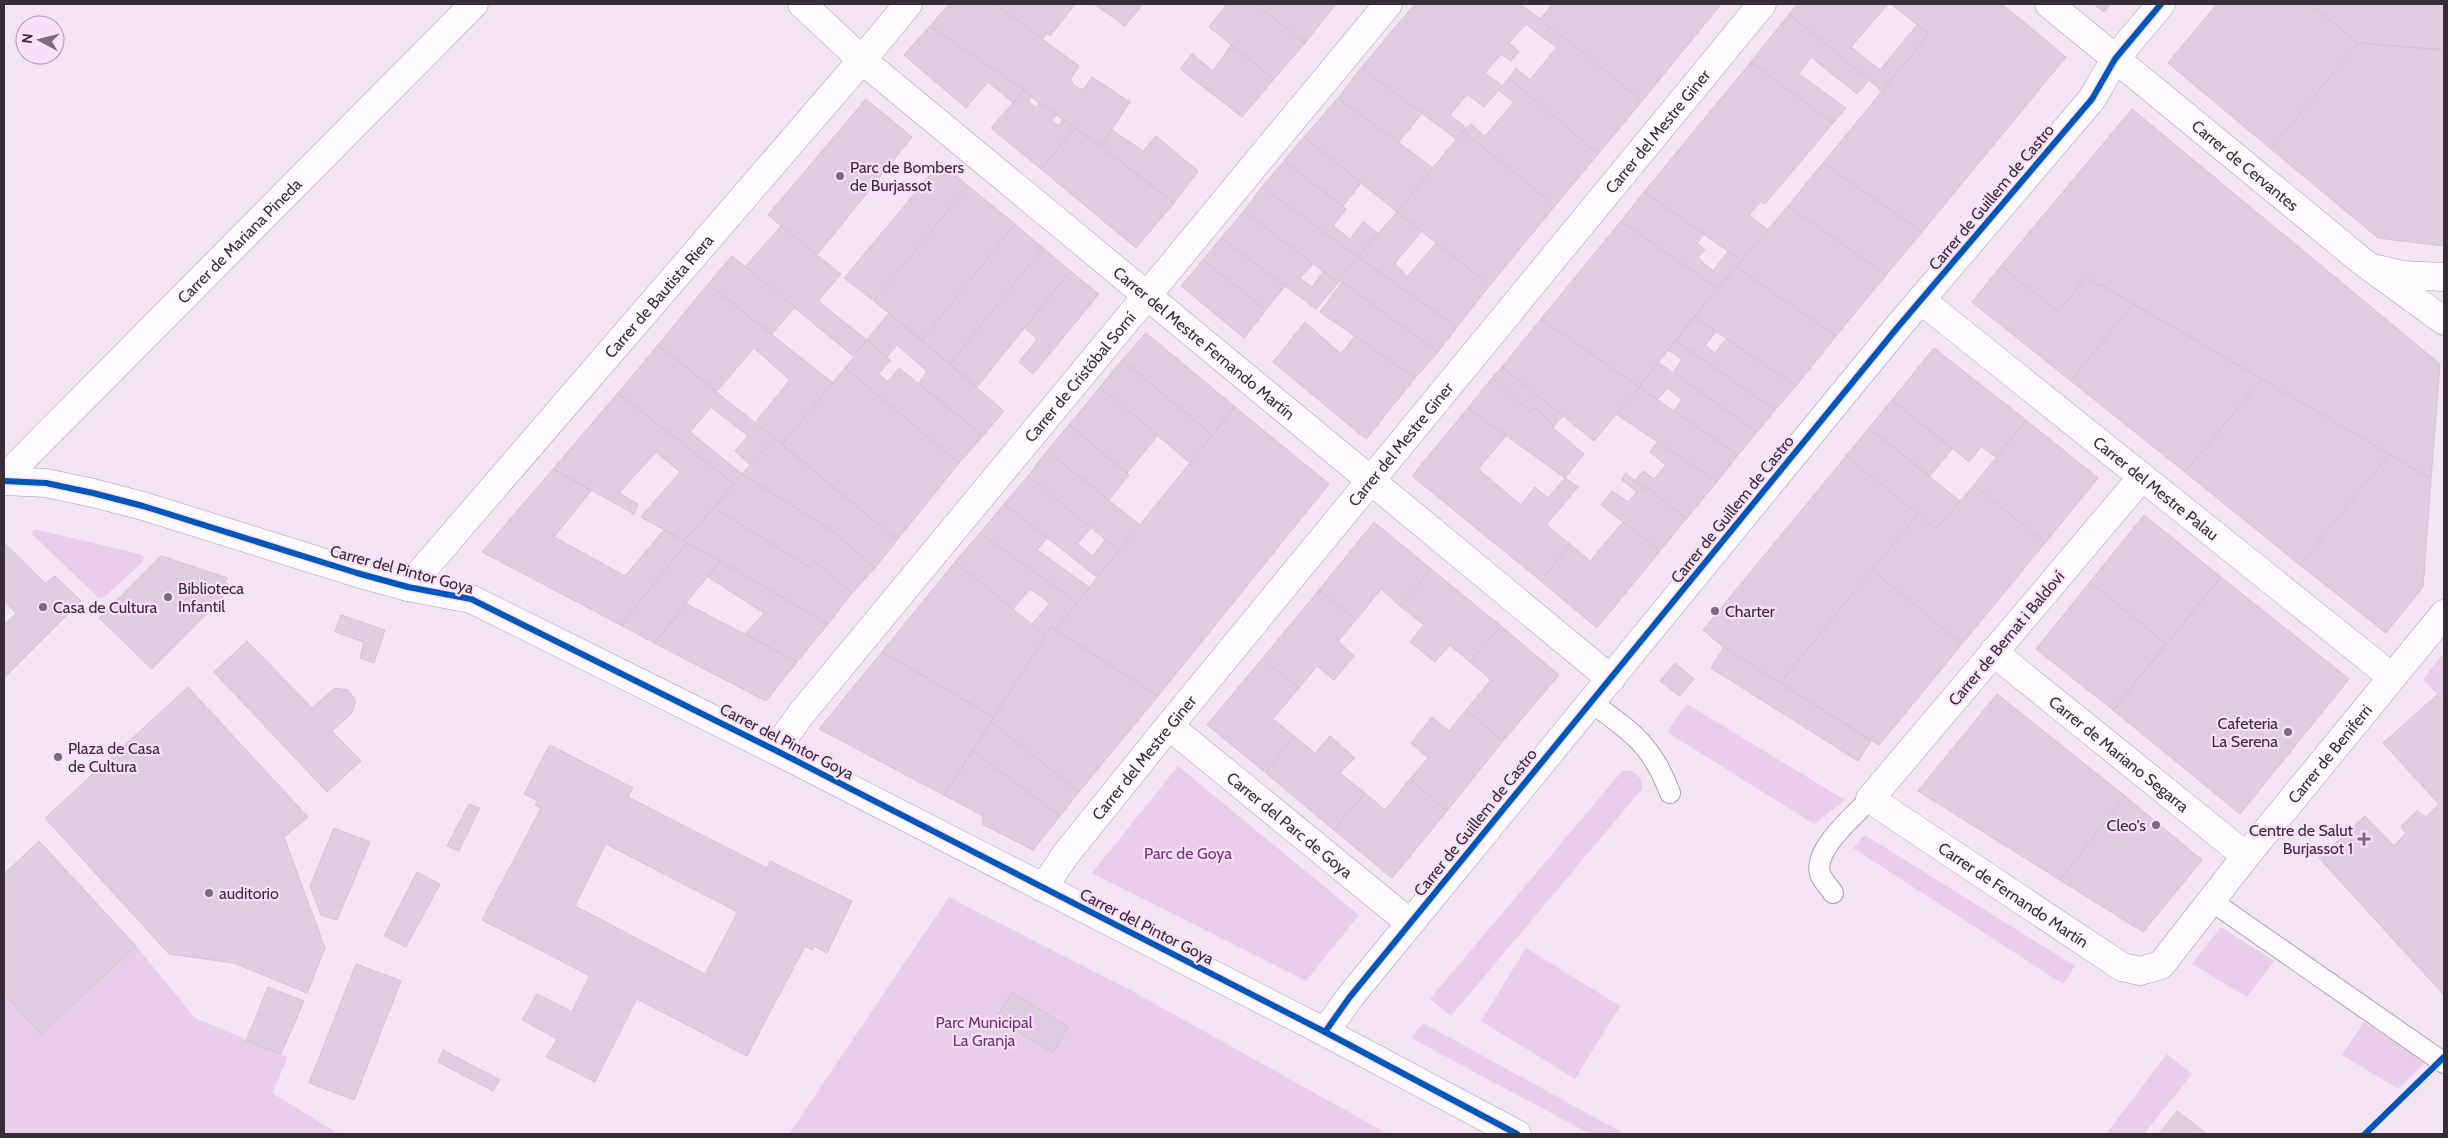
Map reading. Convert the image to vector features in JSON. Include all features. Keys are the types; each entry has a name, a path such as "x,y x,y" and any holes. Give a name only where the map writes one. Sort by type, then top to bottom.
{"street":[{"name":"Carrer de Mariana Pineda","path":"4,479 474,4"},
{"name":"Carrer del Mestre Fernando Martín","path":"802,4 862,60 1145,296 1371,479 1610,679"},
{"name":"Carrer de Bautista Riera","path":"408,587 862,60 908,4"},
{"name":"Carrer de Cristóbal Sorní","path":"775,750 802,714 1145,296 1388,4"},
{"name":"Carrer del Mestre Giner","path":"1043,888 1066,854 1170,726 1762,4"},
{"name":"Carrer de Cervantes","path":"2049,4 2363,262 2444,321"},
{"name":"Carrer de Guillem de Castro","path":"1325,1032 1349,998 1410,923 1921,300 2092,99 2115,59 2161,4"},
{"path":"2363,262 2403,275 2444,277"},
{"name":"Carrer del Mestre Palau","path":"1921,300 2392,677"},
{"name":"Carrer de Bernat i Baldoví","path":"1870,799 2142,477"},
{"name":"Carrer del Pintor Goya","path":"4,479 46,483 143,506 408,587 471,599 775,750 1325,1032 1517,1134"},
{"name":"Carrer de Beniferri","path":"2161,965 2210,900 2444,614"},
{"name":"Carrer de Mariano Segarra","path":"1993,652 2246,856"},
{"name":"Carrer del Parc de Goya","path":"1170,726 1410,923"},
{"name":"Carrer de Fernando Martín","path":"1870,799 2122,967 2140,972 2161,965"}],"lane":[{"path":"1592,703 1637,736 1650,750 1662,768 1670,793"},
{"path":"1833,893 1821,876 1822,854 1835,836 1870,799"},
{"path":"2210,900 2444,1063"}],"green space":[{"path":"35,529 142,555 144,558 142,563 104,597 99,598 33,535 32,532"},
{"path":"2444,653 2444,702 2423,679"},
{"path":"1687,704 1845,800 1814,824 1667,732"},
{"name":"Parc de Goya","path":"1178,766 1359,915 1306,981 1092,873"},
{"path":"1622,771 1632,771 1641,779 1642,789 1451,1016 1430,999"},
{"path":"1865,835 2075,966 2063,984 1853,848"},
{"name":"Parc Municipal La Granja","path":"949,897 1132,991 1388,1134 789,1134"},
{"path":"2221,927 2274,961 2247,997 2192,964"},
{"path":"136,946 195,1018 288,1057 272,1093 339,1134 4,1134 4,994 41,1034"},
{"path":"1526,948 1620,1006 1575,1079 1481,1021"},
{"path":"2364,1022 2426,1062 2398,1089 2342,1055"},
{"path":"1423,1023 1625,1134 1590,1134 1411,1038"},
{"path":"2167,1054 2192,1074 2144,1134 2106,1134"}],"building":[{"path":"949,4 995,4 1079,66 1071,78 1073,84 1080,89 1085,88 1092,77 1130,102 1101,146 930,26"},
{"path":"995,4 1075,4 1050,36 1047,33 1042,39"},
{"path":"1094,4 1143,4 1125,26"},
{"path":"1227,4 1256,4 1305,43 1274,79 1209,27"},
{"path":"1256,4 1336,4 1305,43"},
{"path":"1415,4 1520,4 1551,27 1542,37 1526,24 1509,43 1519,52 1511,61 1501,54 1485,73 1502,86 1484,107 1467,94 1450,115 1467,128 1456,139 1361,68"},
{"path":"1553,4 1721,4 1642,101 1540,19"},
{"path":"1798,4 1888,4 1851,47 1880,70 1917,25 1929,34 1882,91 1789,14"},
{"path":"1891,4 2002,4 2066,57 1922,232 1823,163 1929,34"},
{"path":"2094,4 2110,4 2104,12"},
{"path":"2217,4 2310,4 2358,43 2271,149 2168,63"},
{"path":"2310,4 2444,4 2444,50 2358,43"},
{"path":"1789,14 1869,80 1857,94 1811,57 1799,74 1846,108 1833,123 1751,62"},
{"path":"930,26 1024,90 1014,103 988,82 966,108 904,55"},
{"path":"1551,27 1642,101 1598,154 1509,78 1516,68 1530,80 1557,47 1542,37"},
{"path":"2358,43 2444,50 2444,246 2378,238 2271,149"},
{"path":"1231,45 1274,79 1242,117 1180,69 1192,54 1213,71"},
{"path":"1751,62 1833,123 1765,204 1761,201 1749,215 1768,230 1742,261 1644,192"},
{"path":"1361,68 1422,113 1398,143 1338,98"},
{"path":"1509,78 1598,154 1555,206 1463,131 1471,124 1485,136 1514,102 1498,90"},
{"path":"1024,90 1032,96 1028,101 1036,108 1040,102 1057,115 1051,120 1059,126 1063,119 1075,128 1041,169 991,128"},
{"path":"1338,98 1433,168 1397,212 1304,137"},
{"name":"Parc de Bombers de Burjassot","path":"866,99 912,137 817,255 768,215"},
{"path":"2132,109 2440,364 2431,479 2100,284 2099,286 2087,276 2058,312 2001,266"},
{"path":"1075,128 1174,203 1136,248 1041,169"},
{"path":"1112,130 1143,151 1156,136 1198,171 1174,203 1101,146"},
{"path":"1463,131 1555,206 1490,285 1397,212"},
{"path":"1304,137 1361,183 1343,206 1284,161"},
{"path":"1284,161 1346,209 1333,226 1350,239 1363,222 1378,233 1358,257 1262,187"},
{"path":"941,162 968,186 874,301 844,278"},
{"path":"1823,163 1922,232 1886,275 1788,206"},
{"path":"968,186 1015,224 922,340 874,301"},
{"path":"1262,187 1358,257 1338,283 1244,211"},
{"path":"1644,192 1704,234 1697,243 1705,250 1698,258 1713,271 1728,251 1742,261 1717,288 1621,221"},
{"path":"1788,206 1886,275 1836,336 1736,267"},
{"path":"1244,211 1313,264 1300,278 1312,287 1323,272 1338,283 1316,309 1221,238"},
{"path":"1397,212 1422,231 1395,263 1407,277 1436,243 1490,285 1457,327 1358,257"},
{"path":"1621,221 1717,288 1639,387 1541,319"},
{"path":"1015,224 1043,248 950,364 922,340"},
{"path":"781,226 841,274 818,301 867,340 853,356 745,267"},
{"path":"1221,238 1285,286 1266,310 1203,260"},
{"path":"1043,248 1070,271 977,387 950,364"},
{"path":"732,256 795,307 772,334 708,284"},
{"path":"1358,257 1457,327 1438,352 1339,280"},
{"path":"1203,260 1266,310 1244,338 1181,286"},
{"path":"2001,266 2058,312 2087,276 2099,286 2100,284 2133,304 2071,381 1972,302"},
{"path":"1736,267 1836,336 1796,386 1695,317"},
{"path":"1070,271 1099,294 1033,374 1019,362 1037,339 1025,328"},
{"path":"1342,282 1438,352 1415,378 1320,312"},
{"path":"708,284 833,383 782,444 755,423 790,380 754,348 717,391 658,345"},
{"path":"2133,304 2262,379 2185,472 2071,381"},
{"path":"889,313 1004,411 983,436 919,383 927,371 897,345 887,357 867,340"},
{"path":"1695,317 1716,332 1705,345 1715,353 1726,339 1796,386 1775,410 1676,341"},
{"path":"1541,319 1639,387 1594,441 1502,367"},
{"path":"1305,322 1341,354 1355,336 1415,378 1366,439 1273,362"},
{"path":"1146,333 1235,407 1212,435 1122,360"},
{"path":"867,340 890,360 879,374 888,382 899,368 983,436 959,463 845,368"},
{"path":"1676,341 1775,410 1757,432 1673,373 1682,359 1668,350"},
{"path":"658,345 774,438 750,465 735,451 748,436 711,407 690,432 742,474 734,484 618,393"},
{"path":"1934,348 2026,420 1996,457 1981,447 1969,462 1892,400"},
{"path":"1122,360 1212,435 1190,463 1100,387"},
{"path":"1659,363 1757,432 1738,455 1674,411 1682,399 1667,388 1658,399 1639,387"},
{"path":"1502,367 1563,416 1554,426 1535,408 1531,412 1492,378"},
{"path":"845,368 959,463 897,540 782,444"},
{"path":"1492,378 1531,412 1535,408 1554,426 1553,428 1584,454 1565,478 1468,408"},
{"path":"2262,379 2389,454 2300,565 2185,472"},
{"path":"1100,387 1158,435 1127,473 1069,425"},
{"path":"1639,387 1738,455 1717,482 1616,414"},
{"path":"618,393 734,484 684,541 641,517 680,472 656,452 619,493 638,504 634,514 553,469"},
{"path":"1892,400 1952,449 1930,476 1869,428"},
{"path":"1235,407 1329,484 1158,696 1055,630"},
{"path":"1468,408 1506,436 1478,469 1521,505 1535,487 1548,498 1565,478 1578,487 1546,525 1570,544 1541,581 1412,476"},
{"path":"2026,420 2098,478 2045,543 1974,485"},
{"path":"1069,425 1129,475 1109,500 1047,451"},
{"path":"1869,428 1960,501 1936,529 1846,456"},
{"path":"774,438 897,540 875,568 831,530 742,474"},
{"path":"1658,442 1717,482 1686,519 1647,487 1646,490 1635,480 1643,471 1654,479 1666,465 1650,452"},
{"path":"1047,451 1140,525 1119,551 1028,476"},
{"path":"2389,454 2431,479 2423,587 2386,633 2300,565"},
{"path":"1846,456 1918,514 1780,683 1727,650 1703,630"},
{"path":"553,469 591,491 554,537 625,576 664,530 687,543 621,625 482,552"},
{"path":"1626,473 1646,490 1647,487 1686,519 1660,551 1601,505 1612,491 1628,502 1637,492 1622,480"},
{"path":"742,474 831,530 875,568 852,593 814,561 809,567 714,508"},
{"path":"1028,476 1091,528 1077,544 1093,556 1105,540 1119,551 1097,577 1004,504"},
{"path":"1974,485 2045,543 1962,644 1872,570 1918,514 1936,529"},
{"path":"1004,504 1047,538 1037,550 1089,587 1077,603 980,533"},
{"path":"714,508 809,567 814,561 852,593 828,624 684,541"},
{"path":"2144,515 2221,577 2166,644 2090,582"},
{"path":"1374,522 1431,569 1400,606 1381,589 1356,620 1319,590"},
{"path":"1623,522 1660,551 1597,628 1541,581 1570,544 1590,561"},
{"path":"980,533 1077,603 1055,630 1051,627 1046,636 1031,625 1050,603 1030,589 1013,609 955,562"},
{"name":"Casa de Cultura","path":"4,543 45,583 55,576 81,601 4,678 4,626 16,613 4,601"},
{"path":"687,543 720,561 654,643 621,625"},
{"path":"161,556 228,578 225,582 232,588 152,669 99,618"},
{"path":"720,561 828,624 797,662 745,634 764,613 708,577"},
{"path":"955,562 1046,636 994,717 882,652"},
{"path":"1431,569 1501,626 1470,662 1450,645 1435,662 1410,642 1424,625 1400,606"},
{"path":"1872,570 1962,644 1879,745 1780,683"},
{"path":"2221,577 2349,679 2240,814 2113,710"},
{"path":"2090,582 2166,644 2113,710 2036,649"},
{"path":"1319,590 1356,620 1338,641 1354,656 1334,680 1317,666 1299,688 1262,659"},
{"path":"687,604 797,662 766,701 654,643"},
{"path":"341,615 385,630 374,663 360,658 364,642 335,632"},
{"path":"1501,626 1559,675 1503,741 1466,710 1491,680 1470,662"},
{"path":"1051,627 1158,696 1079,792 991,722"},
{"path":"247,641 312,708 335,688 348,690 355,699 352,713 332,731 361,761 327,792 214,672"},
{"path":"1724,647 1871,741 1858,761 1711,668"},
{"path":"882,652 994,717 944,795 819,729"},
{"path":"1262,659 1299,688 1273,719 1294,736 1266,773 1207,725"},
{"path":"1675,663 1694,679 1680,696 1660,681"},
{"name":"auditorio","path":"188,687 308,817 284,837 325,948 307,993 234,963 169,954 45,818"},
{"path":"1997,694 2125,796 2060,880 1918,791"},
{"name":"Centre de Salut Burjassot 1","path":"2437,695 2444,702 2444,995 2319,858 2365,816 2394,846 2406,833 2401,826 2417,811 2426,817 2439,804 2383,743"},
{"path":"1466,710 1503,741 1447,811 1410,779 1428,758 1411,743 1432,717 1449,731"},
{"path":"991,722 1079,792 1060,816 973,751"},
{"path":"1294,736 1315,753 1330,736 1355,758 1340,773 1365,793 1334,830 1266,773"},
{"path":"550,745 633,788 628,797 767,868 770,861 852,901 827,953 814,946 812,950 805,946 747,1056 637,999 595,1082 546,1057 557,1039 522,1020 537,994 572,1012 590,976 482,920 541,808 535,805 538,801 524,794","holes":["606,844 738,912 705,974 575,906"]},
{"path":"973,751 1060,816 1033,850 982,824 983,816 944,795"},
{"path":"1410,779 1447,811 1392,878 1334,830 1365,793 1385,810"},
{"path":"2125,796 2202,860 2143,932 2060,880"},
{"path":"469,804 480,808 459,851 447,846"},
{"path":"334,828 370,842 337,920 321,915 310,886"},
{"path":"39,841 136,946 41,1034 4,994 4,874"},
{"path":"417,872 440,884 406,947 384,936"},
{"path":"356,964 401,981 354,1100 309,1083"},
{"path":"268,987 304,1001 281,1054 246,1041"},
{"path":"1012,992 1068,1027 1053,1053 996,1018"},
{"path":"443,1050 500,1080 493,1091 438,1062"},
{"path":"2177,1111 2207,1134 2159,1134"}],"cycle path":[{"path":"1325,1032 1349,998 1897,328 2092,99 2115,59 2161,4"},
{"path":"4,481 46,483 93,493 143,506 357,573 408,587 471,599 775,750 1325,1032 1517,1134"},
{"path":"2365,1134 2444,1057"}],"place":[{"name":"Parc de Bombers de Burjassot","path":"840,176"},
{"name":"Biblioteca Infantil","path":"168,597"},
{"name":"Casa de Cultura","path":"43,607"},
{"name":"Charter","path":"1715,611"},
{"name":"Cafeteria La Serena","path":"2288,732"},
{"name":"Plaza de Casa de Cultura","path":"58,757"},
{"name":"Cleo's","path":"2156,825"},
{"name":"Centre de Salut Burjassot 1","path":"2364,839"},
{"name":"auditorio","path":"209,893"}]}
